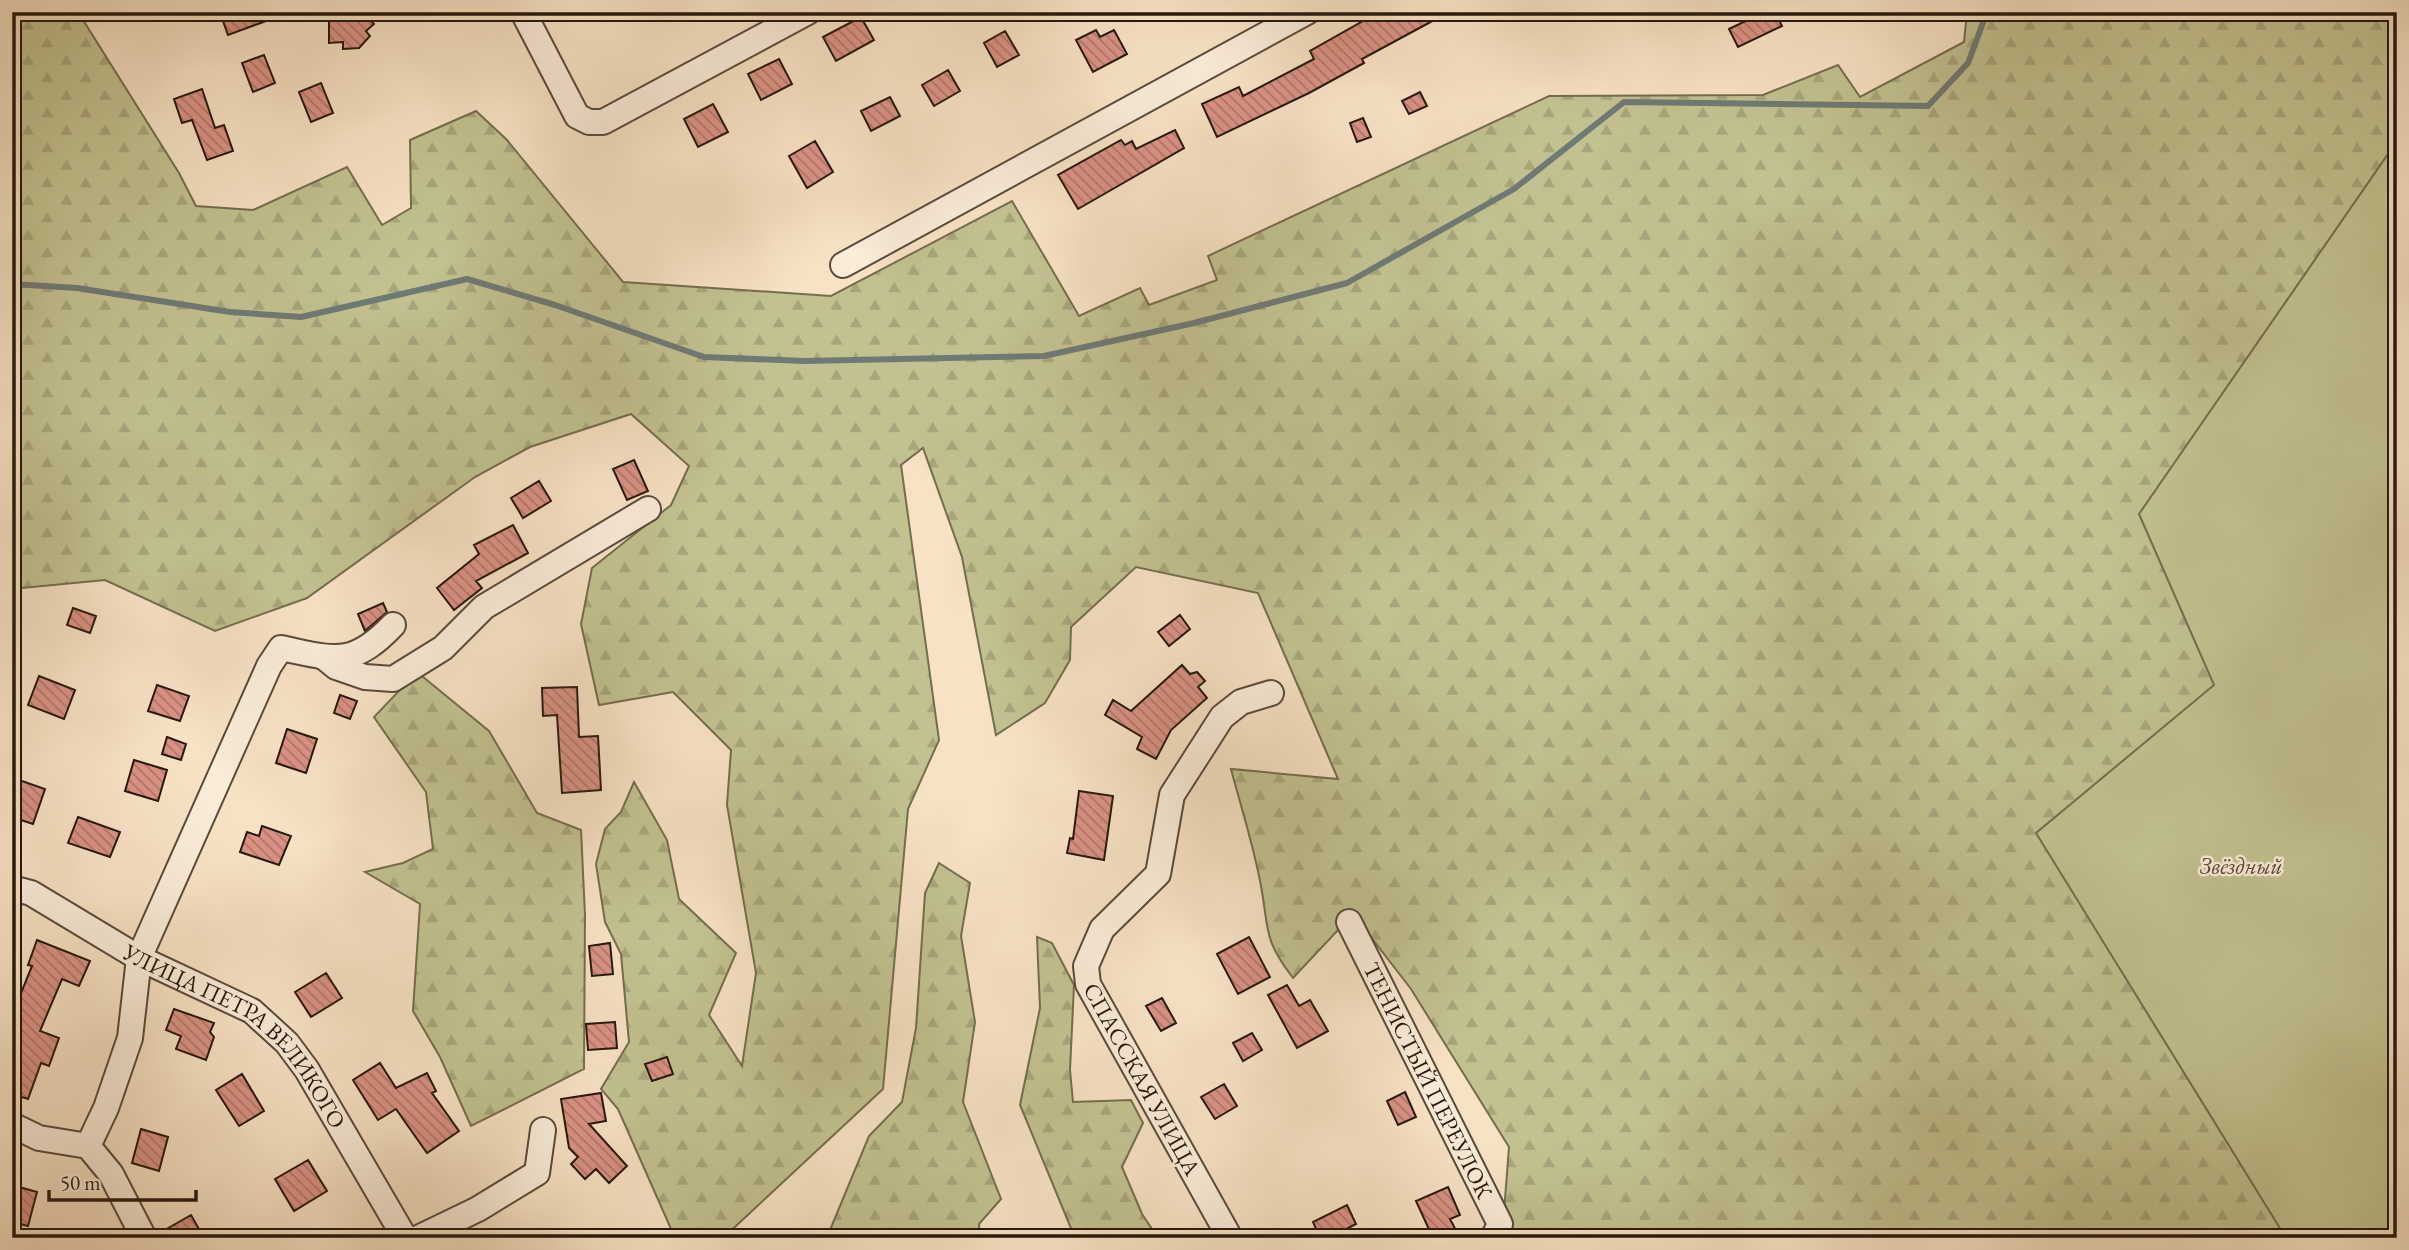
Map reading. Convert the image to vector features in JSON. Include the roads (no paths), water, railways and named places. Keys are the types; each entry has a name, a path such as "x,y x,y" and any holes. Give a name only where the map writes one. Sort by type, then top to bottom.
{"street":[{"path":"523,12 577,116 589,122 603,122 808,12"},
{"path":"843,265 1307,12"},
{"path":"325,657 336,667 365,677 393,679 443,648 484,607 648,509"},
{"path":"88,1146 106,1108 130,1038 139,958 269,666 282,648 325,657 349,658 378,640 393,625"},
{"name":"СПАССКАЯ УЛИЦА","path":"1230,1238 1088,984 1086,966 1102,929 1158,874 1172,795 1222,717 1241,702 1272,693"},
{"name":"УЛИЦА ПЕТРА ВЕЛИКОГО","path":"12,888 31,893 139,958 252,1011 287,1044 307,1070 405,1238"},
{"name":"ТЕНИСТЫЙ ПЕРЕУЛОК","path":"1349,922 1500,1224 1493,1238"},
{"path":"12,1125 39,1138 88,1146 111,1174 144,1238"},
{"path":"418,1238 478,1209 537,1172 543,1130"}],"waterway":[{"path":"12,284 77,288 230,312 301,317 467,279 555,305 704,357 805,361 1044,356 1194,323 1347,283 1514,189 1624,102 1928,106 1968,63 1987,12"}],"park label":[{"name":"Звёздный","path":"2241,866"}]}
